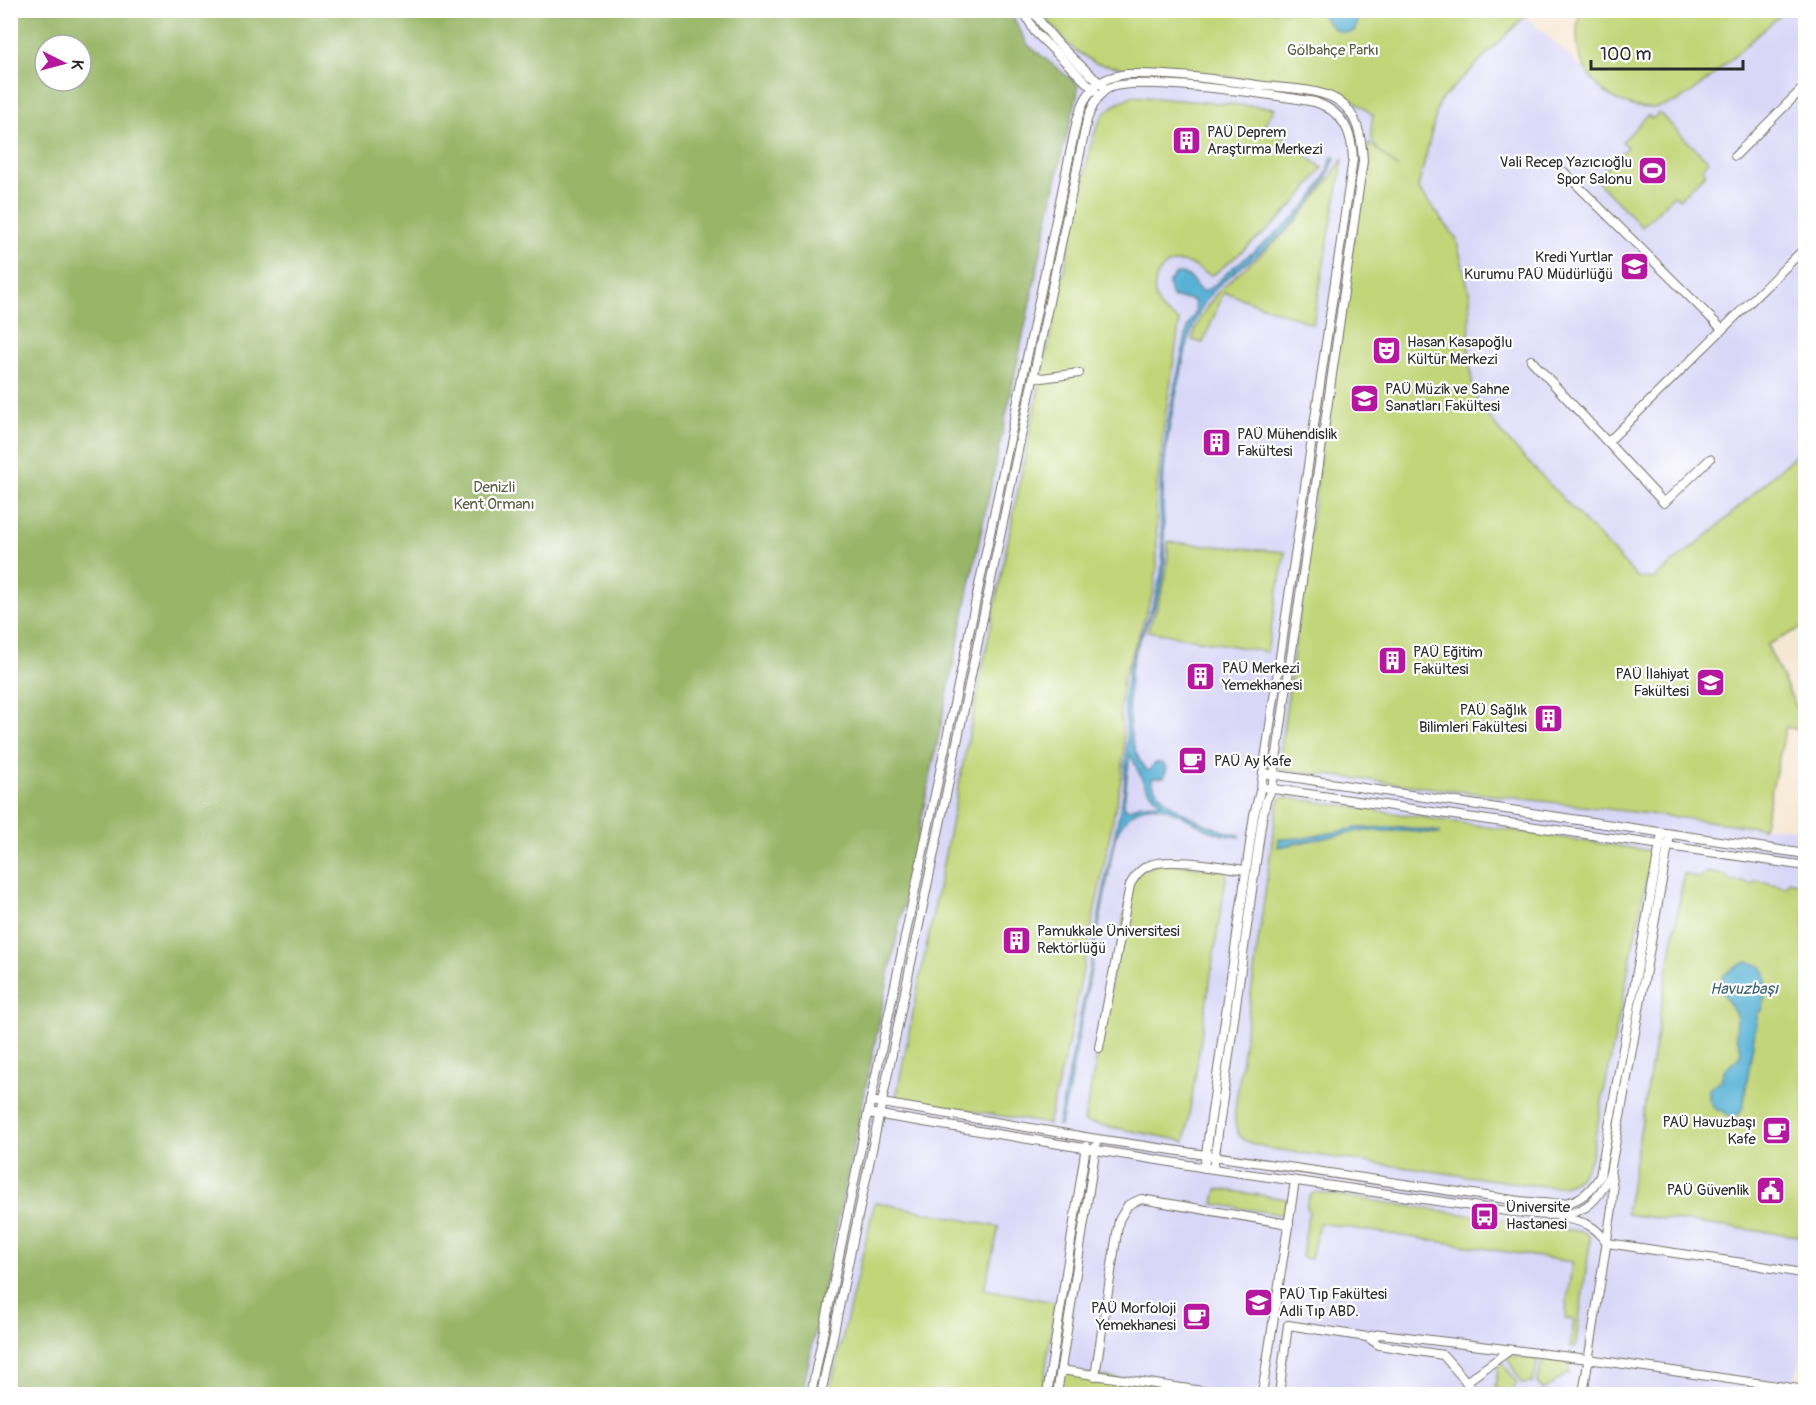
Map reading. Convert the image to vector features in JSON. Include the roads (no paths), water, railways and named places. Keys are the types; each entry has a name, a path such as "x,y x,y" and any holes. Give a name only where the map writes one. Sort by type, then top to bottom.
{"street":[{"path":"1023,10 1035,33 1100,89"},
{"path":"1033,10 1043,26 1100,89"},
{"path":"811,1395 867,1113 1077,120 1081,107 1100,89 1124,74 1218,80 1294,89 1326,96 1339,101 1347,110 1356,122 1362,139 1363,161 1272,789 1266,801 1262,819 1208,1168"},
{"path":"1100,89 1128,83 1229,90 1315,102 1329,107 1340,117 1352,145 1353,159 1319,382 1307,479 1261,787 1254,815 1246,870 1210,1156"},
{"path":"1735,156 1806,85"},
{"path":"821,1395 1087,120 1100,89"},
{"path":"1564,171 1722,329"},
{"path":"1608,442 1806,247"},
{"path":"1531,360 1665,503 1710,459"},
{"path":"1034,376 1042,378 1079,373"},
{"path":"1319,382 1330,385"},
{"path":"1263,773 1806,854"},
{"path":"1261,787 1806,866"},
{"path":"1559,1216 1585,1208 1596,1201 1603,1192 1610,1173 1666,834"},
{"path":"870,1101 1092,1138 1520,1202 1561,1205 1578,1200 1592,1190 1600,1176 1664,846"},
{"path":"1099,1048 1130,885 1138,872 1149,865 1164,862 1246,870"},
{"path":"867,1113 1295,1181 1514,1212 1559,1216 1591,1225 1600,1232 1607,1243 1803,1274"},
{"path":"1047,1395 1092,1138"},
{"path":"1057,1395 1090,1150"},
{"path":"1583,1395 1607,1243 1613,1190 1611,1173"},
{"path":"1262,1395 1295,1181"},
{"path":"1095,1376 1119,1220 1128,1205 1141,1199 1289,1224"},
{"path":"1279,1395 1288,1325 1367,1337 1381,1334 1588,1359 1805,1390"},
{"path":"1367,1337 1379,1346 1443,1355 1477,1395"},
{"path":"1466,1382 1510,1350"},
{"path":"1061,1370 1222,1395"}],"water":[{"path":"1318,11 1363,11 1354,31 1342,32 1333,28"},
{"path":"1332,157 1335,158 1315,197 1296,220 1209,296 1188,340 1166,448 1163,490 1164,572 1157,600 1138,644 1131,674 1129,710 1133,744 1147,771 1158,763 1167,768 1164,777 1152,778 1155,788 1174,807 1202,823 1240,835 1240,837 1208,830 1161,807 1142,808 1124,821 1116,836 1113,849 1068,1094 1060,1126 1058,1126 1124,791 1127,741 1124,699 1129,667 1154,602 1161,574 1163,551 1160,508 1161,473 1168,421 1188,326 1196,311 1194,301 1171,295 1169,282 1176,274 1182,274 1189,277 1202,292 1210,288 1291,221 1316,191","holes":["1130,754 1146,787 1161,803 1125,808"]},
{"path":"1401,827 1440,832 1440,834 1360,831 1278,847 1279,839 1304,838 1356,828"},
{"name":"Havuzbaşı","path":"1747,962 1762,968 1765,973 1766,988 1762,1011 1758,1012 1743,1107 1740,1113 1731,1120 1724,1111 1716,1110 1712,1105 1709,1089 1721,1080 1724,1070 1740,1055 1741,1049 1736,1037 1737,1017 1720,988 1723,976"}],"place":[{"name":"PAÜ Deprem Araştırma Merkezi","path":"1186,141"},
{"name":"Vali Recep Yazıcıoğlu Spor Salonu","path":"1653,171"},
{"name":"Kredi Yurtlar Kurumu PAÜ Müdürlüğü","path":"1634,266"},
{"name":"Hasan Kasapoğlu Kültür Merkezi","path":"1386,351"},
{"name":"PAÜ Müzik ve Sahne Sanatları Fakültesi","path":"1364,398"},
{"name":"PAÜ Mühendislik Fakültesi","path":"1216,443"},
{"name":"PAÜ Eğitim Fakültesi","path":"1392,661"},
{"name":"PAÜ Merkezi Yemekhanesi","path":"1201,677"},
{"name":"PAÜ İlahiyat Fakültesi","path":"1710,683"},
{"name":"PAÜ Sağlık Bilimleri Fakültesi","path":"1548,719"},
{"name":"PAÜ Ay Kafe","path":"1193,761"},
{"name":"Pamukkale Üniversitesi Rektörlüğü","path":"1016,940"},
{"name":"PAÜ Havuzbaşı Kafe","path":"1777,1131"},
{"name":"PAÜ Güvenlik","path":"1770,1190"},
{"name":"Üniversite Hastanesi","path":"1485,1216"},
{"name":"PAÜ Tıp Fakültesi Adli Tıp ABD.","path":"1258,1303"},
{"name":"PAÜ Morfoloji Yemekhanesi","path":"1197,1317"}],"park label":[{"name":"Gölbahçe Parkı","path":"1333,50"},
{"name":"Denizli Kent Ormanı","path":"494,496"}]}
